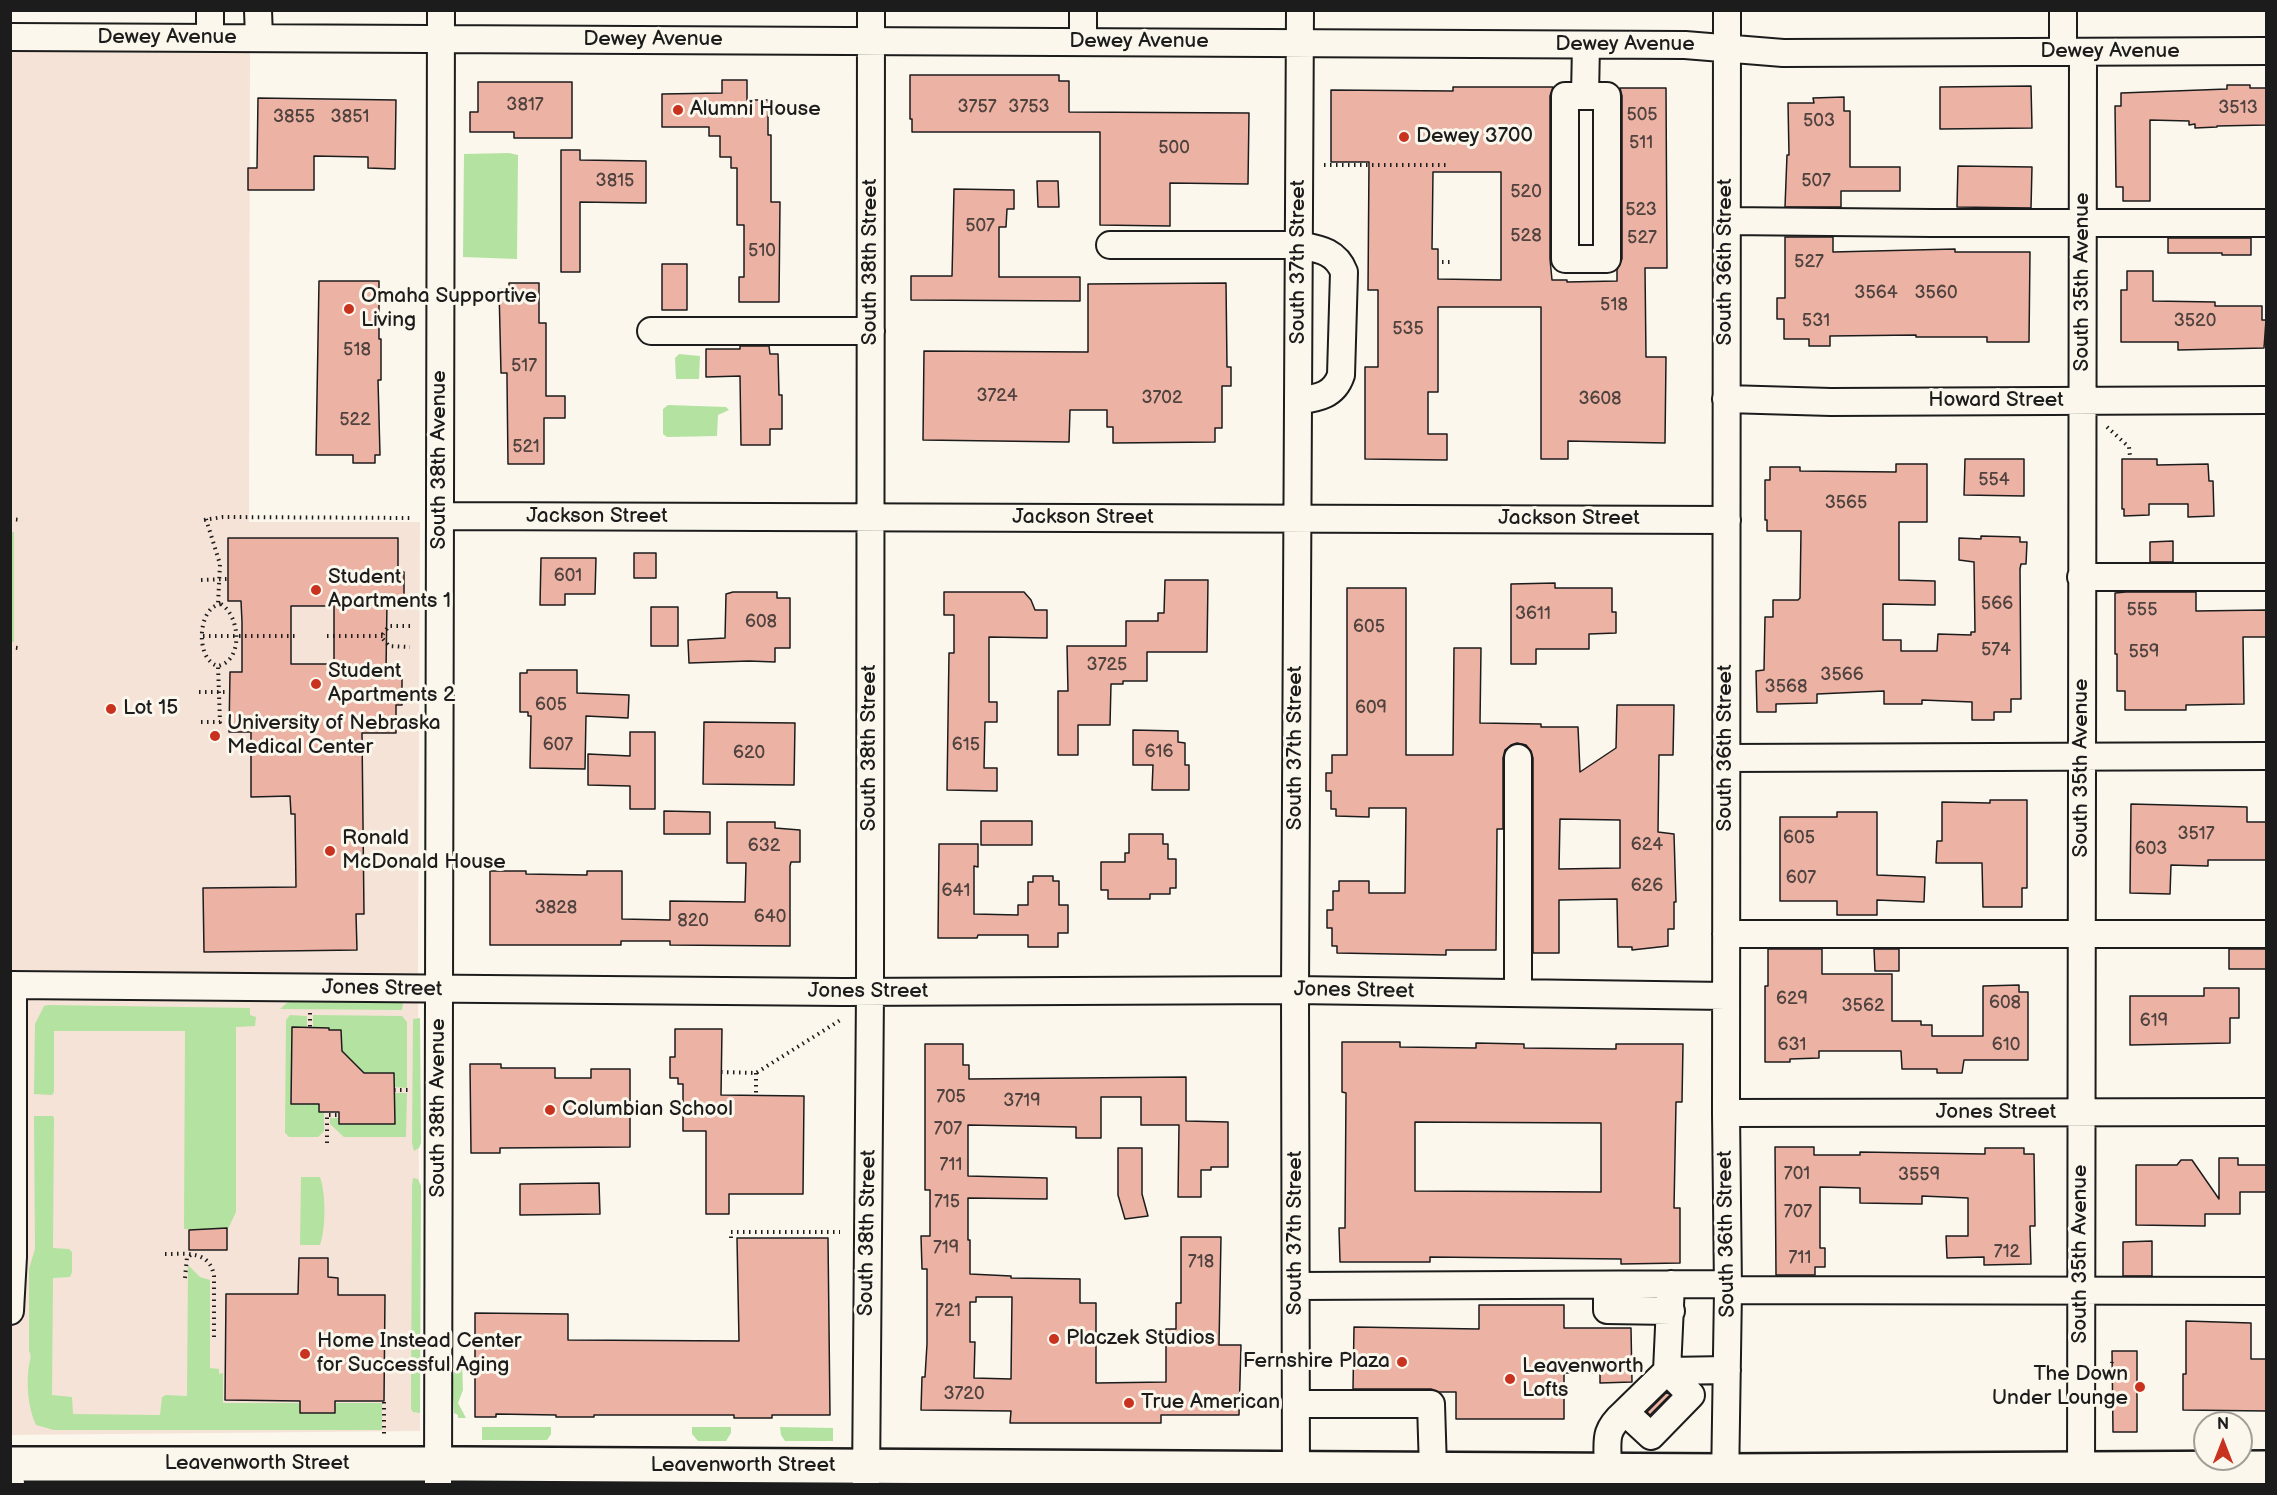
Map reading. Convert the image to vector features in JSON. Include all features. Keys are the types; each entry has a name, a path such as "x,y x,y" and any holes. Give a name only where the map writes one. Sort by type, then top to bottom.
{"main road":[{"name":"Leavenworth Street","path":"10,1464 438,1474 866,1476 1296,1476 1433,1469 1608,1470 1725,1478 2081,1477 2266,1468"}],"street":[{"path":"210,10 210,38"},
{"path":"258,10 259,38"},
{"name":"South 38th Avenue","path":"438,1474 441,10"},
{"name":"South 38th Street","path":"866,1476 870,992 871,10"},
{"path":"1083,10 1083,42"},
{"name":"South 37th Street","path":"1296,1476 1295,990 1300,10"},
{"name":"South 36th Street","path":"1725,1478 1728,1287 1726,1113 1727,10"},
{"name":"South 35th Avenue","path":"2062,10 2073,52 2083,222 2081,1477"},
{"name":"Dewey Avenue","path":"12,34 210,38 1685,45 1783,53 2266,51"},
{"path":"1585,96 1586,45"},
{"path":"1565,96 1585,96 1607,96 1607,259 1565,259 1565,96"},
{"path":"1727,221 2266,223"},
{"path":"1110,245 1299,245 1327,251 1340,261 1344,272 1339,383 1324,396 1298,401"},
{"path":"651,331 871,331"},
{"name":"Howard Street","path":"1726,399 1830,402 2266,400"},
{"name":"Jackson Street","path":"440,516 1726,520"},
{"path":"2081,577 2266,577"},
{"path":"1726,758 2266,756"},
{"path":"1518,758 1518,993"},
{"path":"1726,934 2266,933"},
{"path":"10,1311 13,1257 12,985"},
{"name":"Jones Street","path":"12,985 870,992 1295,990 1726,996"},
{"name":"Jones Street","path":"1726,1113 2266,1112"},
{"path":"1296,1286 1671,1284 1728,1287 2080,1292 2266,1291"},
{"path":"1608,1470 1608,1432 1611,1424 1667,1371 1671,1284"},
{"path":"1607,1285 1607,1310 1671,1311"},
{"path":"1667,1371 1727,1370"},
{"path":"1625,1412 1651,1436 1691,1395 1667,1371"},
{"path":"1297,1404 1431,1404 1433,1469"},
{"path":"10,1475 11,1485"}],"path":[{"path":"1324,165 1449,165"},
{"path":"1442,262 1451,262"},
{"path":"2103,423 2129,447 2130,456"},
{"path":"218,604 221,579 218,553 205,519 223,517 411,518"},
{"path":"10,519 22,520"},
{"path":"201,580 228,579"},
{"path":"218,604 227,608 231,614 237,636 229,659 222,666 214,666 207,658 203,645 208,610 218,604"},
{"path":"383,636 389,626 411,626"},
{"path":"203,636 296,636"},
{"path":"327,636 383,636"},
{"path":"383,636 389,646 411,647"},
{"path":"10,647 18,648"},
{"path":"201,722 220,722 218,666"},
{"path":"199,692 230,692"},
{"path":"310,1013 310,1028"},
{"path":"721,1072 756,1073 842,1020"},
{"path":"756,1073 756,1096"},
{"path":"394,1090 410,1090"},
{"path":"327,1143 327,1114 339,1115"},
{"path":"731,1238 731,1232 840,1232"},
{"path":"165,1254 202,1256 213,1271 214,1341"},
{"path":"185,1278 186,1257 191,1254"},
{"path":"2111,1369 2112,1362"},
{"path":"384,1402 384,1434"}],"shaded area":[{"name":"University of Nebraska Medical Center","path":"10,52 250,53 249,522 420,522 418,950 420,1431 11,1435"}],"green space":[{"path":"509,153 518,155 517,259 463,257 464,154"},
{"path":"679,354 700,356 699,379 676,379 675,358"},
{"path":"668,405 726,407 729,410 718,415 717,436 667,437 663,434 663,409"},
{"path":"10,532 14,532 14,642 10,642"},
{"path":"289,1001 403,1003 402,1010 280,1009"},
{"path":"44,1006 250,1008 250,1015 256,1017 255,1026 236,1027 236,1212 228,1229 184,1229 185,1031 54,1031 54,1092 52,1095 34,1094 35,1024"},
{"path":"290,1015 307,1016 307,1027 292,1028 291,1104 319,1104 319,1112 324,1112 324,1131 318,1137 289,1137 285,1133 286,1020"},
{"path":"313,1015 402,1016 407,1022 407,1088 394,1087 394,1073 348,1074 342,1054 342,1036 329,1031 328,1028 313,1028"},
{"path":"420,1018 421,1143 414,1151 412,1143 413,1019"},
{"path":"395,1093 407,1093 406,1137 344,1137 330,1124 330,1118 339,1118 339,1124 395,1124"},
{"path":"34,1116 53,1116 54,1118 53,1248 69,1249 72,1252 70,1277 53,1278 52,1395 72,1397 73,1414 160,1415 162,1397 166,1395 187,1396 188,1265 200,1277 210,1280 210,1368 219,1369 219,1374 223,1373 223,1403 382,1403 382,1430 54,1430 36,1425 28,1396 31,1356 29,1351 29,1269 35,1249"},
{"path":"26,1119 28,1123 28,1249 24,1261 24,1123"},
{"path":"301,1177 320,1177 324,1211 320,1245 300,1245"},
{"path":"413,1178 418,1179 421,1186 420,1413 413,1412 411,1409"},
{"path":"2090,1299 2096,1299 2096,1415 2090,1415"},
{"path":"462,1360 463,1390 458,1403 466,1418 458,1418 458,1415 454,1413 453,1376"},
{"path":"482,1427 551,1427 551,1434 547,1440 482,1440"},
{"path":"692,1427 731,1427 731,1433 726,1441 698,1441 692,1434"},
{"path":"780,1427 833,1428 833,1441 785,1441"}],"building":[{"path":"910,75 1059,75 1059,81 1069,81 1069,112 1249,113 1248,184 1170,183 1170,226 1100,225 1100,132 912,132"},
{"path":"722,80 747,80 747,100 768,100 768,135 771,135 771,202 780,202 779,302 739,302 739,277 744,277 744,225 737,225 737,168 731,168 731,157 720,157 720,136 709,136 709,127 662,127 662,94 722,93"},
{"path":"478,82 572,82 572,138 514,138 514,132 470,132 470,112 478,112"},
{"path":"2227,85 2266,88 2266,125 2195,128 2195,124 2189,125 2189,121 2150,120 2150,201 2123,201 2123,187 2116,187 2115,106 2121,106 2121,93 2227,89"},
{"path":"2031,86 2032,128 1940,129 1940,87"},
{"path":"1453,87 1553,87 1550,96 1550,259 1552,280 1567,280 1567,282 1617,281 1617,270 1622,259 1622,96 1620,88 1666,88 1667,268 1645,268 1646,357 1666,357 1665,443 1568,441 1568,459 1541,459 1541,307 1438,307 1438,392 1428,392 1428,434 1447,434 1447,460 1365,459 1365,367 1378,367 1378,290 1368,290 1369,162 1331,162 1331,90 1453,91","holes":["1433,172 1501,172 1501,280 1438,279 1438,249 1432,249"]},
{"path":"1844,97 1844,111 1850,111 1850,167 1900,167 1900,191 1841,191 1841,207 1785,207 1787,155 1789,155 1788,103 1814,103 1813,98"},
{"path":"258,98 396,100 395,169 368,168 368,157 314,156 314,190 248,190 248,168 257,168"},
{"path":"561,150 580,150 580,160 646,161 646,203 580,202 580,272 561,272"},
{"path":"1958,166 2032,167 2031,208 1957,207"},
{"path":"1037,181 1058,181 1059,207 1038,207"},
{"path":"954,189 1014,190 1014,209 1007,209 1006,227 999,227 999,277 1080,277 1080,301 911,300 911,276 952,276"},
{"path":"1785,237 1833,237 1833,252 1955,249 1955,252 2030,252 2029,342 1987,342 1987,337 1830,336 1830,346 1809,346 1809,339 1784,339 1784,319 1777,319 1777,298 1785,298"},
{"path":"2168,238 2251,238 2251,255 2168,253"},
{"path":"662,264 687,264 687,310 662,310"},
{"path":"2127,271 2153,271 2153,301 2215,302 2215,306 2262,306 2262,320 2266,320 2264,348 2178,350 2178,342 2121,342 2121,290 2127,290"},
{"path":"319,281 379,281 380,455 375,455 375,463 353,463 353,455 316,455"},
{"path":"509,283 539,283 539,323 546,323 546,396 565,396 565,418 544,418 544,464 508,464 507,373 501,373 499,289 509,289"},
{"path":"1226,283 1227,367 1231,367 1231,386 1222,386 1222,428 1215,428 1215,442 1113,443 1113,427 1107,427 1107,410 1070,410 1069,442 923,440 924,351 1088,352 1088,284"},
{"path":"740,346 769,346 770,354 778,354 779,395 782,395 782,429 770,429 770,445 741,445 740,376 706,377 706,349 740,349"},
{"path":"1965,459 2024,459 2024,496 1964,495"},
{"path":"2122,459 2157,459 2157,465 2208,464 2209,481 2213,481 2214,516 2188,517 2188,504 2149,504 2149,515 2124,516"},
{"path":"1896,464 1927,464 1927,522 1899,522 1899,580 1935,581 1935,605 1883,604 1883,640 1901,640 1901,651 1937,651 1938,634 1971,635 1971,632 1975,632 1974,562 1959,560 1959,538 2020,537 2020,542 2027,542 2026,564 2021,564 2020,569 2021,699 2011,699 2011,712 1994,712 1994,720 1972,720 1972,702 1922,700 1922,704 1884,704 1884,691 1817,694 1817,703 1776,704 1776,712 1757,712 1756,671 1764,670 1765,617 1773,617 1773,600 1798,600 1800,598 1801,531 1767,531 1765,480 1770,480 1770,467 1800,467 1800,471 1896,472"},
{"path":"228,538 398,538 398,572 404,572 404,602 387,602 386,670 397,670 397,675 402,675 402,705 396,705 396,733 362,733 364,914 356,914 357,950 204,952 203,888 296,887 295,814 291,814 290,796 251,797 251,732 229,732 230,672 242,672 242,622 241,601 228,601","holes":["291,606 334,606 334,664 291,664"]},
{"path":"2173,541 2173,562 2150,562 2150,542"},
{"path":"634,553 656,553 656,578 634,578"},
{"path":"541,558 596,558 595,594 565,594 565,605 540,605"},
{"path":"1165,580 1208,580 1207,652 1147,652 1147,681 1123,681 1123,684 1111,684 1110,725 1078,725 1078,755 1058,755 1058,691 1068,691 1067,646 1126,646 1126,621 1158,621 1158,613 1164,613"},
{"path":"1555,583 1555,588 1612,588 1612,612 1616,612 1616,633 1589,634 1589,649 1536,649 1536,664 1511,664 1511,584"},
{"path":"1347,588 1406,588 1406,755 1453,755 1454,648 1481,648 1480,723 1578,727 1580,772 1616,748 1617,705 1674,705 1673,755 1659,755 1658,832 1674,834 1676,902 1674,902 1674,929 1668,929 1668,946 1632,950 1632,947 1618,947 1617,899 1559,900 1559,953 1533,953 1533,758 1526,745 1517,743 1505,750 1503,758 1503,829 1497,829 1496,950 1446,950 1446,955 1337,953 1337,946 1332,946 1332,928 1327,928 1327,910 1333,910 1333,891 1339,891 1339,881 1369,881 1369,893 1405,893 1406,808 1369,808 1369,817 1336,816 1336,809 1331,809 1331,791 1326,791 1326,773 1332,773 1332,755 1347,755","holes":["1560,819 1620,820 1620,868 1559,869"]},
{"path":"777,592 777,598 790,598 790,648 775,648 775,662 689,663 688,640 725,638 726,594"},
{"path":"944,592 1024,592 1031,600 1035,610 1047,610 1047,638 989,637 989,702 997,702 997,722 985,722 984,768 997,768 997,791 947,790 949,653 954,653 954,615 944,615"},
{"path":"2196,592 2196,611 2266,610 2266,637 2243,637 2244,704 2186,705 2186,710 2125,710 2125,691 2117,691 2115,593"},
{"path":"651,607 678,607 678,646 651,646"},
{"path":"527,670 577,670 577,693 629,695 628,718 586,716 585,769 530,768 531,716 528,716 528,712 520,712 520,673 527,673"},
{"path":"704,722 795,723 794,785 703,784"},
{"path":"1133,730 1178,731 1178,742 1185,743 1185,765 1189,765 1189,790 1152,790 1153,765 1133,765"},
{"path":"630,732 655,732 655,809 630,809 630,786 588,785 588,754 630,756"},
{"path":"1990,800 2027,800 2027,888 2022,888 2022,907 1983,907 1982,863 1936,863 1937,841 1942,841 1942,802 1990,803"},
{"path":"2131,804 2247,807 2247,822 2266,822 2266,860 2208,860 2208,866 2171,865 2170,894 2130,893"},
{"path":"664,811 710,812 710,834 664,834"},
{"path":"1837,812 1877,812 1877,875 1925,877 1924,902 1877,900 1877,915 1837,915 1837,901 1780,901 1780,817 1837,817"},
{"path":"981,821 1032,821 1032,845 981,845"},
{"path":"727,822 775,822 775,828 800,830 800,862 791,862 790,866 790,946 670,945 670,941 621,941 621,945 490,945 490,871 587,875 587,871 622,871 622,919 670,920 670,901 745,902 746,863 727,863"},
{"path":"1129,834 1163,834 1163,844 1168,844 1168,859 1176,859 1176,888 1170,888 1170,894 1150,894 1150,899 1108,899 1108,890 1101,890 1101,862 1125,862 1125,853 1129,853"},
{"path":"939,844 978,844 978,867 974,866 974,914 1018,915 1018,905 1028,905 1028,882 1033,882 1033,876 1053,876 1053,881 1059,881 1059,905 1068,905 1068,933 1058,933 1058,947 1028,947 1028,935 938,938"},
{"path":"1768,949 1822,949 1822,974 1892,974 1892,1021 1921,1021 1921,1025 1932,1025 1932,1036 1983,1036 1983,986 2019,985 2019,992 2028,992 2028,1060 1964,1060 1962,1073 1937,1073 1937,1069 1902,1069 1901,1051 1819,1051 1819,1058 1790,1059 1790,1062 1765,1062 1765,986 1768,986"},
{"path":"1874,949 1899,949 1899,971 1875,971"},
{"path":"2229,949 2266,949 2266,969 2229,969"},
{"path":"2204,988 2239,988 2239,1018 2230,1018 2230,1043 2130,1045 2130,996 2204,996"},
{"path":"292,1027 341,1030 342,1051 364,1073 394,1073 395,1124 339,1124 339,1112 319,1112 319,1104 291,1104"},
{"path":"675,1029 722,1029 721,1095 804,1096 803,1194 729,1194 729,1214 706,1214 706,1131 683,1131 683,1084 678,1084 678,1078 670,1078 670,1057 675,1057"},
{"path":"1342,1042 1400,1042 1400,1047 1476,1048 1476,1043 1524,1044 1524,1048 1616,1049 1616,1044 1683,1044 1682,1102 1676,1102 1674,1208 1680,1208 1680,1263 1621,1264 1621,1259 1430,1257 1430,1262 1340,1262 1339,1228 1345,1228 1346,1093 1342,1092","holes":["1415,1122 1601,1123 1601,1192 1415,1191"]},
{"path":"925,1044 963,1044 963,1065 969,1065 969,1079 1186,1077 1186,1121 1228,1122 1228,1167 1211,1167 1211,1170 1201,1170 1201,1197 1178,1197 1179,1125 1141,1125 1141,1097 1101,1097 1101,1138 1076,1138 1076,1127 968,1125 968,1176 1047,1178 1047,1199 968,1198 970,1274 1011,1276 1011,1278 1080,1279 1080,1303 1096,1303 1096,1383 1166,1382 1166,1329 1176,1329 1176,1303 1181,1303 1181,1237 1221,1237 1219,1345 1241,1345 1239,1415 1161,1415 1161,1423 1010,1423 1011,1411 921,1410 922,1377 925,1377 927,1344 927,1269 922,1269 921,1236 930,1236 930,1190 925,1190","holes":["976,1297 1012,1297 1011,1379 974,1378 975,1342 970,1342 970,1302 976,1302"]},
{"name":"Columbian School","path":"470,1064 501,1064 501,1068 555,1068 555,1078 591,1078 591,1069 630,1069 630,1147 500,1148 500,1153 471,1153"},
{"path":"1775,1147 1814,1147 1814,1155 1860,1155 1860,1152 1985,1154 1985,1148 2024,1148 2024,1154 2034,1154 2035,1226 2030,1226 2031,1264 1984,1265 1984,1257 1947,1258 1946,1236 1968,1236 1968,1198 1922,1196 1922,1204 1860,1203 1860,1188 1820,1187 1820,1248 1825,1248 1825,1267 1815,1267 1815,1275 1776,1275"},
{"path":"1118,1148 1142,1148 1142,1194 1148,1216 1125,1219 1118,1195"},
{"path":"2219,1158 2238,1158 2238,1165 2266,1165 2266,1192 2240,1192 2240,1214 2205,1214 2205,1226 2136,1225 2136,1165 2177,1165 2181,1160 2192,1160 2219,1199"},
{"path":"599,1183 600,1214 520,1215 520,1184"},
{"path":"227,1228 227,1250 189,1250 189,1230"},
{"path":"737,1238 828,1238 830,1415 772,1415 772,1418 734,1418 734,1415 556,1417 556,1415 496,1414 496,1417 475,1417 475,1313 568,1314 568,1340 739,1341"},
{"path":"2152,1241 2152,1276 2123,1276 2123,1242"},
{"name":"Home Instead Center for Successful Aging","path":"299,1258 328,1258 328,1277 338,1278 338,1295 385,1295 384,1401 335,1401 335,1413 300,1413 300,1401 225,1400 226,1294 298,1294"},
{"path":"1479,1305 1564,1305 1564,1328 1631,1328 1632,1382 1600,1383 1600,1373 1564,1373 1564,1419 1456,1419 1456,1392 1439,1392 1431,1389 1353,1389 1354,1327 1479,1329"},
{"path":"2186,1321 2251,1323 2251,1359 2266,1359 2266,1411 2183,1410"},
{"path":"2112,1351 2137,1351 2137,1432 2113,1432"},
{"path":"1667,1392 1670,1395 1650,1415 1647,1412"}],"place":[{"name":"Alumni House","path":"678,110"},
{"name":"Dewey 3700","path":"1404,137"},
{"name":"Omaha Supportive Living","path":"349,309"},
{"name":"Student Apartments 1","path":"316,590"},
{"name":"Student Apartments 2","path":"316,684"},
{"name":"Lot 15","path":"111,709"},
{"name":"University of Nebraska Medical Center","path":"215,736"},
{"name":"Ronald McDonald House","path":"330,851"},
{"name":"Columbian School","path":"550,1110"},
{"name":"Placzek Studios","path":"1054,1339"},
{"name":"Home Instead Center for Successful Aging","path":"305,1354"},
{"name":"Fernshire Plaza","path":"1402,1362"},
{"name":"Leavenworth Lofts","path":"1510,1379"},
{"name":"The Down Under Lounge","path":"2140,1387"},
{"name":"True American","path":"1129,1403"}]}
